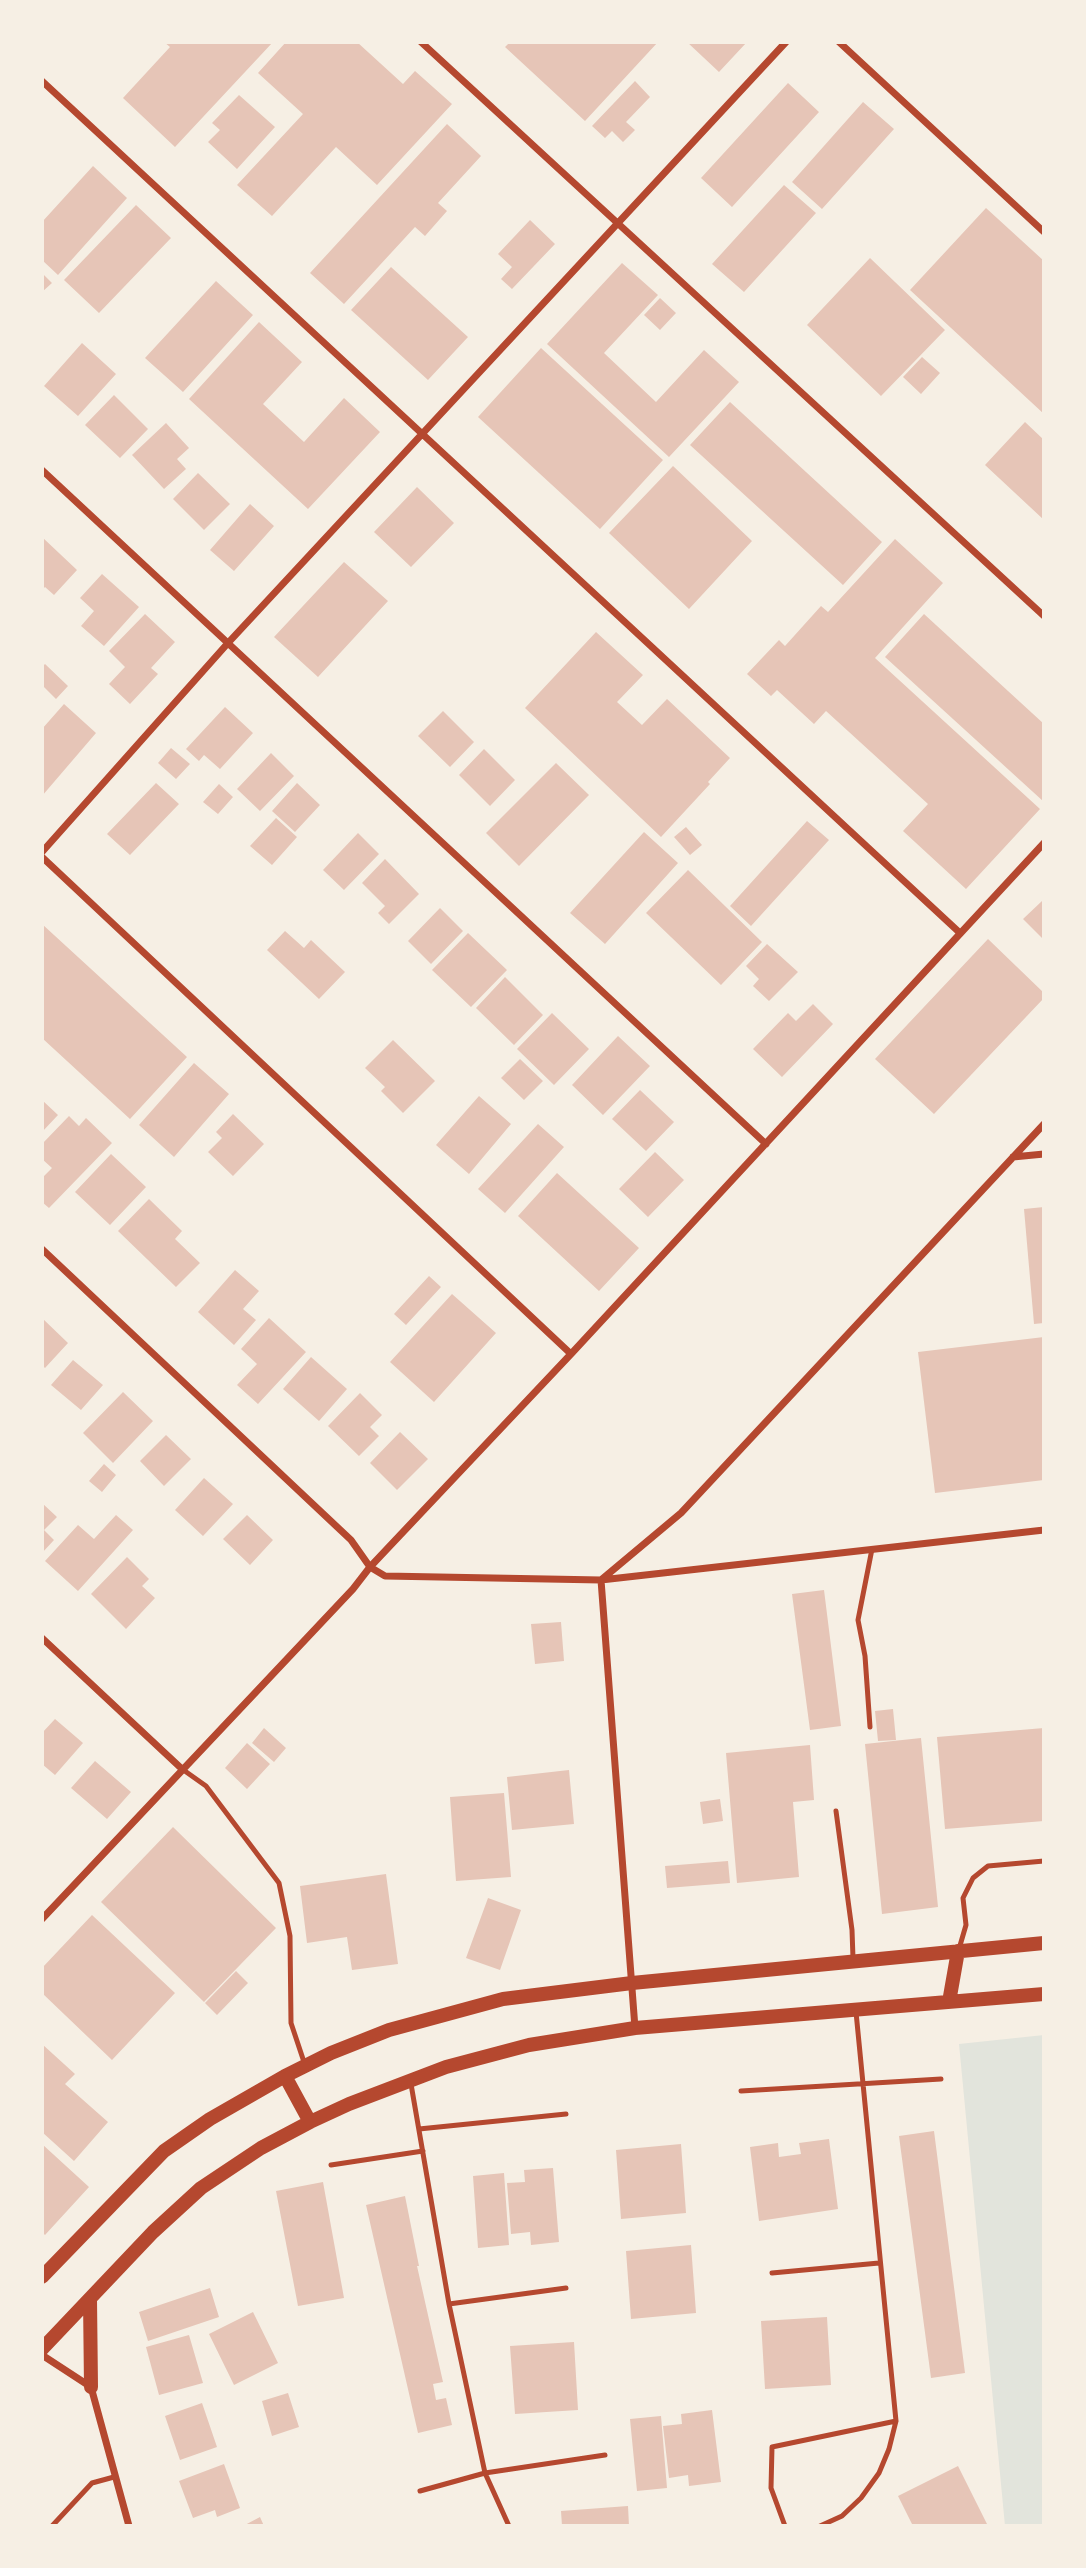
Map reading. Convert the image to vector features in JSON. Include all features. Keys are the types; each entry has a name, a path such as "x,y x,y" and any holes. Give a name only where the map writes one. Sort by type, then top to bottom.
{"main road":[{"path":"42,2277 164,2151 210,2119 285,2076 389,2030 503,1999 632,1983 1044,1943"},
{"path":"949,2001 958,1951"},
{"path":"42,2349 153,2232 201,2188 261,2148 310,2122 446,2067 529,2045 635,2028 1044,1993"},
{"path":"285,2076 310,2122"},
{"path":"90,2299 91,2387"}],"street":[{"path":"421,42 1044,616"},
{"path":"42,852 228,643 786,42"},
{"path":"839,42 1044,232"},
{"path":"42,81 960,933"},
{"path":"42,470 766,1144"},
{"path":"42,1919 353,1589 370,1567 1044,843"},
{"path":"42,857 571,1354"},
{"path":"601,1580 681,1513 1044,1124"},
{"path":"1013,1157 1044,1154"},
{"path":"42,1249 351,1540 370,1567 385,1576 601,1580 1044,1530"},
{"path":"601,1580 635,2028"},
{"path":"42,1638 182,1769"},
{"path":"42,2355 91,2387 129,2526"}],"lane":[{"path":"870,1727 865,1656 858,1620 872,1549"},
{"path":"182,1769 206,1786 279,1883 290,1936 291,2023 305,2066"},
{"path":"836,1811 852,1930 853,1962"},
{"path":"958,1951 966,1925 962,1898 973,1878 988,1866 1044,1861"},
{"path":"820,2526 842,2516 861,2498 879,2473 896,2421 855,2009"},
{"path":"741,2091 941,2079"},
{"path":"410,2081 449,2304 485,2473 509,2526"},
{"path":"419,2129 566,2114"},
{"path":"331,2165 423,2151"},
{"path":"772,2273 879,2263"},
{"path":"449,2304 565,2288"},
{"path":"785,2526 771,2488 772,2447 896,2421"},
{"path":"420,2491 485,2473 605,2455"},
{"path":"52,2526 92,2483 114,2477"}],"shaded area":[{"path":"1044,2035 1044,2526 1005,2526 959,2044"}],"building":[{"path":"164,42 273,42 175,147 123,98 170,47"},
{"path":"286,42 357,42 403,84 415,71 452,104 377,185 336,147 272,216 237,185 303,114 258,73"},
{"path":"510,42 658,42 585,121 505,47"},
{"path":"687,42 747,42 719,72"},
{"path":"635,81 650,97 626,122 635,130 623,142 612,131 605,138 592,126"},
{"path":"788,83 819,112 732,207 701,178"},
{"path":"239,95 275,127 237,169 208,142 220,130 212,123"},
{"path":"863,102 894,129 822,209 792,182"},
{"path":"447,124 481,156 438,203 447,211 425,236 415,227 344,304 310,273"},
{"path":"93,166 127,198 58,275 42,260 42,222"},
{"path":"784,185 816,213 744,292 712,264"},
{"path":"136,205 171,238 99,313 64,280"},
{"path":"986,208 1044,261 1044,414 910,290"},
{"path":"530,220 555,244 512,289 501,279 512,267 498,254"},
{"path":"870,258 945,330 881,396 807,325"},
{"path":"622,263 658,295 604,353 656,402 704,350 739,382 669,457 547,344"},
{"path":"391,267 468,337 428,380 351,310"},
{"path":"42,273 52,283 42,292"},
{"path":"216,281 253,315 183,392 145,358"},
{"path":"660,298 676,313 660,330 644,315"},
{"path":"259,322 302,362 263,404 304,442 344,398 380,432 308,509 189,399"},
{"path":"82,343 116,374 78,416 44,386"},
{"path":"541,348 663,460 600,529 478,417"},
{"path":"922,357 940,373 921,394 903,377"},
{"path":"114,395 148,429 120,458 85,425"},
{"path":"730,402 882,542 843,585 690,445"},
{"path":"1025,422 1044,440 1044,520 985,465"},
{"path":"166,423 189,448 177,459 186,469 164,489 132,455"},
{"path":"673,466 752,541 689,609 609,533"},
{"path":"198,473 230,504 204,530 173,499"},
{"path":"417,487 454,523 411,567 374,532"},
{"path":"250,504 274,526 234,571 210,550"},
{"path":"42,537 77,570 54,595 45,587 42,590"},
{"path":"895,539 943,583 875,658 1040,809 966,889 903,831 928,804 826,711 814,724 777,690 771,696 747,674 779,640 785,646 821,606 828,612"},
{"path":"344,562 388,601 318,677 274,637"},
{"path":"102,574 139,607 104,646 81,626 94,611 80,598"},
{"path":"145,614 175,642 151,668 158,674 130,704 109,684 125,667 109,651"},
{"path":"924,614 1044,724 1044,802 885,657"},
{"path":"596,632 643,675 617,702 642,725 667,699 730,758 661,837 525,708"},
{"path":"45,664 68,686 56,699 42,685 42,667"},
{"path":"64,704 96,733 42,796 42,729"},
{"path":"225,707 253,733 220,769 204,755 199,761 186,749"},
{"path":"443,711 474,742 450,767 418,736"},
{"path":"171,748 190,764 176,779 158,763"},
{"path":"484,749 515,780 490,806 459,775"},
{"path":"271,753 294,776 260,811 237,789"},
{"path":"556,763 589,795 519,866 486,833"},
{"path":"156,783 179,804 130,855 107,834"},
{"path":"297,783 320,805 295,832 272,811"},
{"path":"219,784 233,797 218,814 203,802"},
{"path":"276,818 297,837 272,865 250,846"},
{"path":"807,821 829,840 751,926 730,906"},
{"path":"686,827 702,845 690,855 674,837"},
{"path":"644,832 678,863 605,944 570,913"},
{"path":"358,833 379,854 344,890 323,870"},
{"path":"385,859 419,894 389,924 378,913 385,906 362,883"},
{"path":"688,870 762,942 721,985 646,913"},
{"path":"1042,901 1044,903 1044,940 1023,919"},
{"path":"440,908 463,931 431,964 408,941"},
{"path":"42,924 187,1057 130,1119 42,1038"},
{"path":"285,931 304,948 311,940 345,972 319,999 267,950"},
{"path":"468,933 507,970 471,1007 432,970"},
{"path":"988,939 1044,993 1044,998 934,1114 875,1059"},
{"path":"767,944 798,972 769,1001 753,986 759,979 746,966"},
{"path":"505,977 543,1015 514,1045 476,1008"},
{"path":"813,1004 833,1024 782,1077 753,1049 788,1013 796,1021"},
{"path":"552,1013 589,1049 554,1085 517,1049"},
{"path":"618,1036 650,1066 603,1115 572,1085"},
{"path":"393,1040 435,1081 403,1113 381,1091 385,1087 365,1068"},
{"path":"520,1059 543,1081 524,1100 501,1078"},
{"path":"194,1063 229,1094 174,1157 139,1125"},
{"path":"640,1090 674,1122 646,1151 612,1119"},
{"path":"479,1096 511,1124 469,1174 436,1145"},
{"path":"42,1100 58,1115 42,1132"},
{"path":"233,1114 264,1144 233,1176 208,1152 222,1138 216,1132"},
{"path":"69,1116 79,1126 86,1118 112,1143 49,1208 42,1202 42,1178 52,1168 42,1159 42,1144"},
{"path":"538,1124 564,1147 505,1213 478,1189"},
{"path":"655,1152 684,1180 648,1217 619,1189"},
{"path":"111,1154 146,1187 110,1225 75,1192"},
{"path":"557,1173 639,1248 599,1291 518,1216"},
{"path":"149,1199 182,1231 175,1239 200,1263 176,1287 118,1231"},
{"path":"1044,1207 1044,1323 1034,1324 1024,1209"},
{"path":"235,1270 259,1291 243,1309 256,1320 234,1345 198,1312"},
{"path":"429,1276 441,1287 406,1325 394,1314"},
{"path":"452,1294 496,1333 434,1402 390,1362"},
{"path":"42,1318 68,1343 45,1368 42,1365"},
{"path":"269,1318 306,1352 258,1404 237,1385 257,1364 241,1349"},
{"path":"1044,1337 1044,1480 935,1493 918,1352"},
{"path":"311,1357 347,1389 319,1421 283,1389"},
{"path":"73,1360 103,1385 81,1410 51,1385"},
{"path":"123,1392 153,1421 113,1463 83,1433"},
{"path":"360,1393 382,1415 370,1427 379,1436 359,1456 328,1426"},
{"path":"400,1432 428,1459 397,1490 370,1463"},
{"path":"166,1435 191,1459 164,1486 140,1461"},
{"path":"104,1464 116,1475 102,1492 89,1481"},
{"path":"204,1478 233,1504 203,1536 175,1510"},
{"path":"42,1503 57,1517 44,1530 54,1540 42,1553"},
{"path":"116,1515 133,1530 78,1591 45,1561 78,1525 94,1539"},
{"path":"247,1515 273,1540 250,1565 223,1539"},
{"path":"127,1557 149,1579 142,1586 155,1598 126,1629 91,1594"},
{"path":"824,1590 841,1726 810,1730 792,1594"},
{"path":"561,1622 564,1661 535,1664 531,1624"},
{"path":"893,1709 896,1740 878,1741 875,1711"},
{"path":"55,1719 83,1743 55,1775 42,1764 42,1733"},
{"path":"264,1728 286,1748 274,1762 252,1743"},
{"path":"1044,1728 1044,1821 945,1829 937,1737"},
{"path":"921,1738 938,1907 882,1914 865,1744"},
{"path":"247,1743 270,1764 247,1789 225,1768"},
{"path":"810,1745 814,1800 793,1802 799,1877 737,1883 726,1753"},
{"path":"95,1761 131,1792 107,1819 71,1788"},
{"path":"569,1770 574,1824 512,1830 507,1777"},
{"path":"504,1793 511,1877 456,1881 450,1797"},
{"path":"720,1799 723,1821 703,1824 700,1802"},
{"path":"173,1827 276,1928 204,2002 101,1902"},
{"path":"728,1861 730,1883 667,1888 665,1866"},
{"path":"386,1874 398,1964 352,1970 347,1937 307,1943 300,1886"},
{"path":"488,1898 521,1910 500,1970 466,1958"},
{"path":"92,1915 175,1993 112,2060 42,1993 42,1968"},
{"path":"236,1971 248,1983 217,2015 205,2003"},
{"path":"42,2044 75,2074 65,2084 108,2122 74,2161 42,2132"},
{"path":"934,2131 965,2373 931,2378 899,2136"},
{"path":"829,2139 838,2209 759,2221 750,2147 778,2143 779,2157 801,2154 799,2143"},
{"path":"42,2144 89,2187 45,2235 42,2232"},
{"path":"681,2144 686,2213 621,2219 616,2150"},
{"path":"553,2168 559,2242 531,2245 530,2232 511,2234 507,2183 525,2182 524,2170"},
{"path":"504,2173 509,2245 478,2248 473,2176"},
{"path":"323,2182 344,2298 298,2306 276,2191"},
{"path":"405,2196 417,2266 443,2382 433,2384 436,2400 446,2398 452,2425 418,2433 366,2205"},
{"path":"691,2245 696,2313 631,2319 626,2251"},
{"path":"210,2288 219,2317 148,2341 139,2312"},
{"path":"253,2312 278,2363 234,2385 209,2334"},
{"path":"827,2317 831,2385 765,2389 761,2321"},
{"path":"189,2335 203,2383 159,2395 146,2347"},
{"path":"574,2342 578,2410 515,2414 510,2346"},
{"path":"288,2393 299,2427 272,2436 262,2401"},
{"path":"202,2403 217,2447 180,2460 165,2416"},
{"path":"712,2410 721,2482 689,2486 688,2475 669,2478 663,2426 682,2424 681,2414"},
{"path":"661,2416 667,2488 637,2491 630,2419"},
{"path":"224,2464 240,2508 217,2517 215,2510 193,2518 179,2481"},
{"path":"958,2466 988,2526 913,2526 898,2496"},
{"path":"628,2506 629,2526 562,2526 561,2511"},
{"path":"260,2517 264,2526 243,2526"}]}
